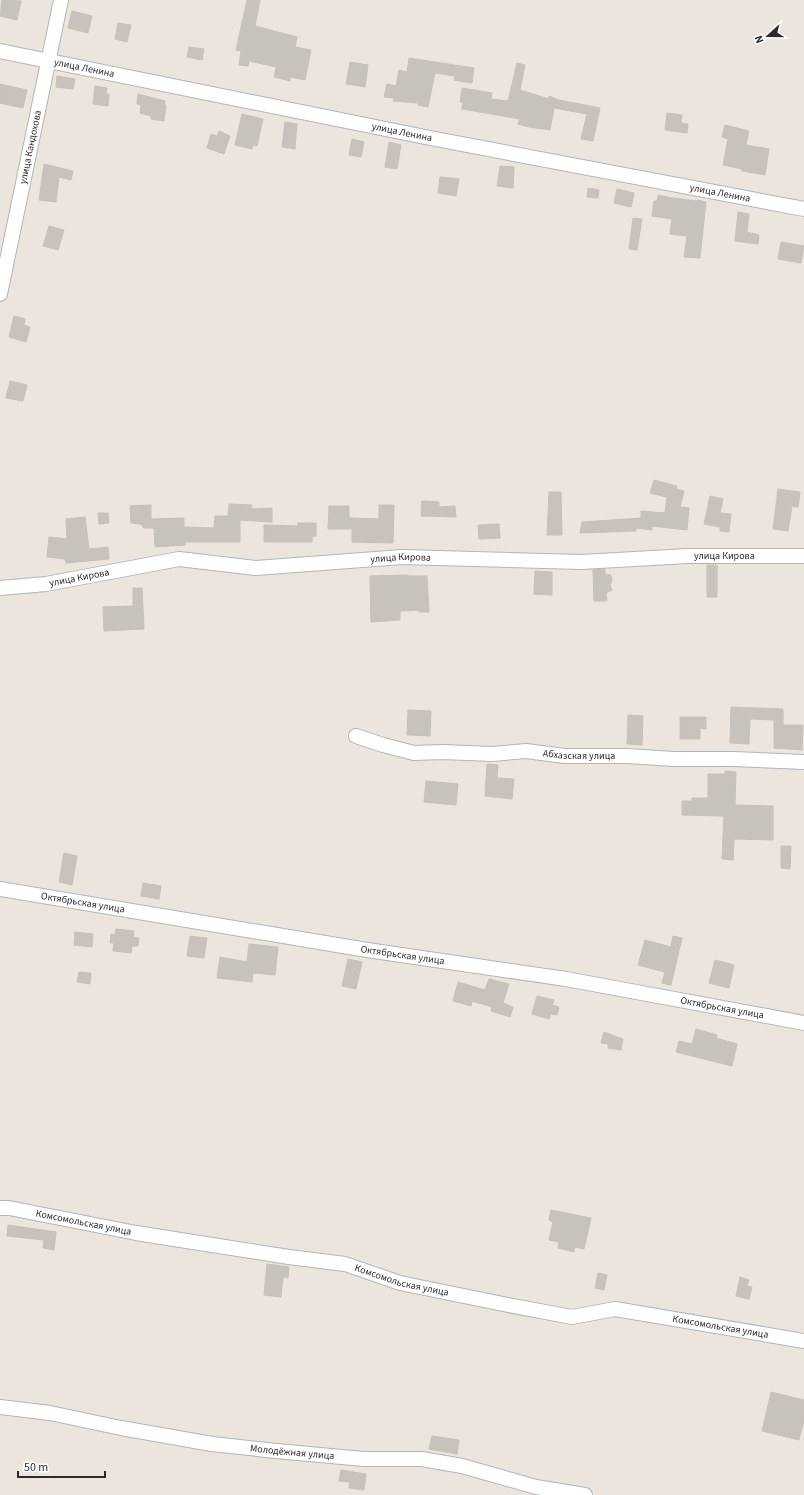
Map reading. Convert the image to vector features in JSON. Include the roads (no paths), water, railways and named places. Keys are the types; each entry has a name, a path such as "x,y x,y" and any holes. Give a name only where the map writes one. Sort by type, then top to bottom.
{"street":[{"name":"улица Кандохова","path":"0,294 49,61 60,0"},
{"name":"улица Ленина","path":"0,51 430,138 804,209"},
{"name":"улица Кирова","path":"0,588 46,584 179,559 256,568 402,557 581,562 688,556 804,556"},
{"name":"Абхазская улица","path":"356,736 414,754 443,752 492,754 526,751 565,756 627,756 674,759 733,759 804,762"},
{"name":"Октябрьская улица","path":"0,889 367,950 566,979 804,1023"},
{"name":"Комсомольская улица","path":"0,1208 136,1233 289,1257 345,1264 400,1283 572,1317 615,1309 804,1341"},
{"name":"Молодёжная улица","path":"0,1407 50,1413 121,1428 212,1444 364,1459 422,1459 462,1466 536,1487 585,1495"}]}
